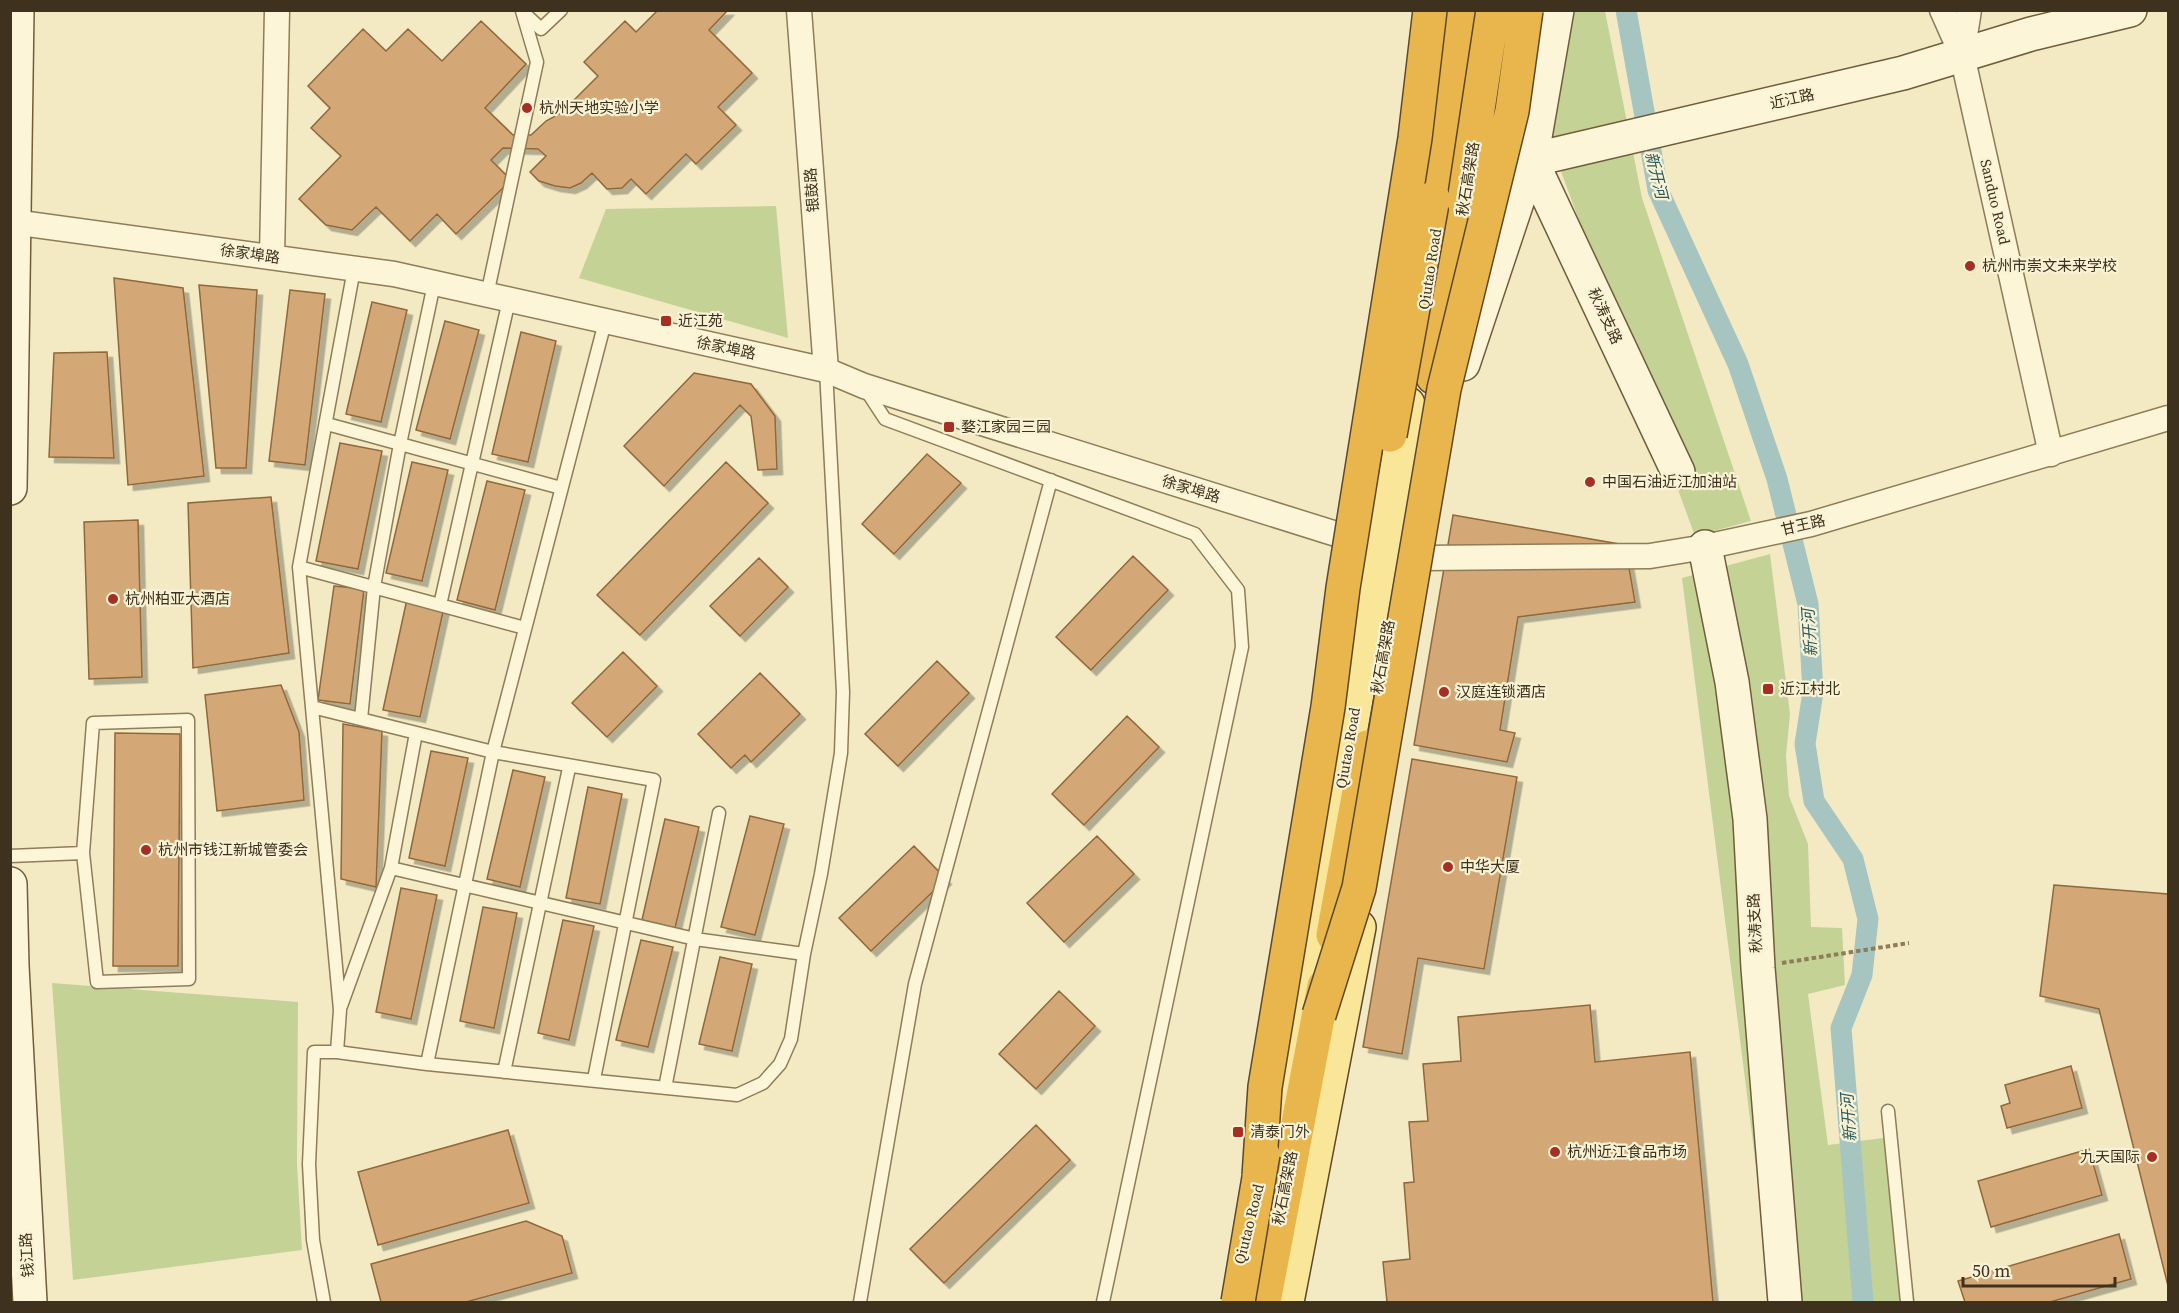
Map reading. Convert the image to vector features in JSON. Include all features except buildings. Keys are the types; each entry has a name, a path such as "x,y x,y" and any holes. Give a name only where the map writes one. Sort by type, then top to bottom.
{"highway":[{"path":"1259,1176 1265,1087 1328,706 1343,588 1415,138 1430,10"},
{"name":"秋石高架路","path":"1238,1302 1431,209 1461,10"},
{"name":"秋石高架路","path":"1264,1302 1319,1015 1464,202 1493,10"},
{"path":"1319,1015 1359,888 1444,389 1512,111 1526,10"}],"main road":[{"name":"Qiutao Road","path":"1229,1302 1302,1006 1384,549 1450,149 1467,10"},
{"path":"1287,1302 1388,771 1493,154 1513,10"}],"street":[{"path":"10,488 12,222 17,10"},
{"path":"272,257 277,10"},
{"name":"银鼓路","path":"799,10 826,370"},
{"path":"1452,397 1532,160 1557,10"},
{"name":"Sanduo Road","path":"1942,10 1962,55 2051,454"},
{"name":"Sanduo Road","path":"1962,55 1969,10"},
{"name":"近江路","path":"1450,149 1532,160 1903,74 2031,34 2130,10"},
{"name":"秋涛支路","path":"1532,160 1678,472"},
{"name":"徐家埠路","path":"12,222 354,269 435,284 826,370 864,386 1384,549"},
{"name":"甘王路","path":"1425,558 1650,556 1706,547 1811,524 2169,418"},
{"name":"秋涛支路","path":"1706,547 1732,682 1750,819 1758,968 1785,1302"},
{"name":"钱江路","path":"10,884 12,966 30,1302"}],"lane":[{"path":"522,11 542,29 561,10"},
{"path":"440,605 470,463 537,62 522,11"},
{"path":"337,1052 340,1010 298,567 327,424 354,269"},
{"path":"361,719 374,587 400,444 435,284"},
{"path":"427,1064 463,885 493,752 604,322"},
{"path":"324,1302 313,1240 309,1164 314,1052 337,1052 427,1064 737,1095 763,1083 780,1064 791,1039 804,954 821,874 841,753 843,692 826,370"},
{"path":"864,386 885,419 1195,534 1238,590 1242,647 1103,1302"},
{"path":"327,424 561,488"},
{"path":"860,1302 915,984 1050,480"},
{"path":"298,567 525,628"},
{"path":"312,707 493,752 569,768 654,780 594,1079"},
{"path":"188,720 189,979 97,982 82,853 93,723 188,720"},
{"path":"340,1010 391,868 416,733"},
{"path":"504,1072 569,768"},
{"path":"665,1088 720,813"},
{"path":"10,855 82,853"},
{"path":"391,868 695,939 804,954"},
{"path":"1888,1111 1907,1302"}],"path":[{"path":"1758,968 1909,943"}],"green space":[{"path":"1520,11 1605,11 1642,198 1751,521 1695,536 1559,166 1519,29"},
{"path":"776,206 788,338 579,278 606,209"},
{"path":"1770,554 1790,714 1786,756 1789,796 1808,844 1811,927 1842,928 1845,985 1808,994 1828,1145 1891,1137 1915,1302 1768,1302 1768,1262 1682,578"},
{"path":"52,983 298,1002 297,1163 302,1250 73,1280"}],"waterway":[{"name":"新开河","path":"1626,10 1658,190 1738,364 1777,479 1808,604 1813,692 1805,744 1814,801 1853,859 1868,919 1862,975 1841,1028 1863,1302"}],"place":[{"name":"杭州天地实验小学","path":"527,108"},
{"name":"杭州市崇文未来学校","path":"1970,266"},
{"name":"近江苑","path":"666,321"},
{"name":"婺江家园三园","path":"949,427"},
{"name":"中国石油近江加油站","path":"1590,482"},
{"name":"杭州柏亚大酒店","path":"113,599"},
{"name":"近江村北","path":"1768,689"},
{"name":"汉庭连锁酒店","path":"1444,692"},
{"name":"杭州市钱江新城管委会","path":"146,850"},
{"name":"中华大厦","path":"1448,867"},
{"name":"清泰门外","path":"1238,1132"},
{"name":"杭州近江食品市场","path":"1555,1152"},
{"name":"九天国际","path":"2152,1157"}]}
